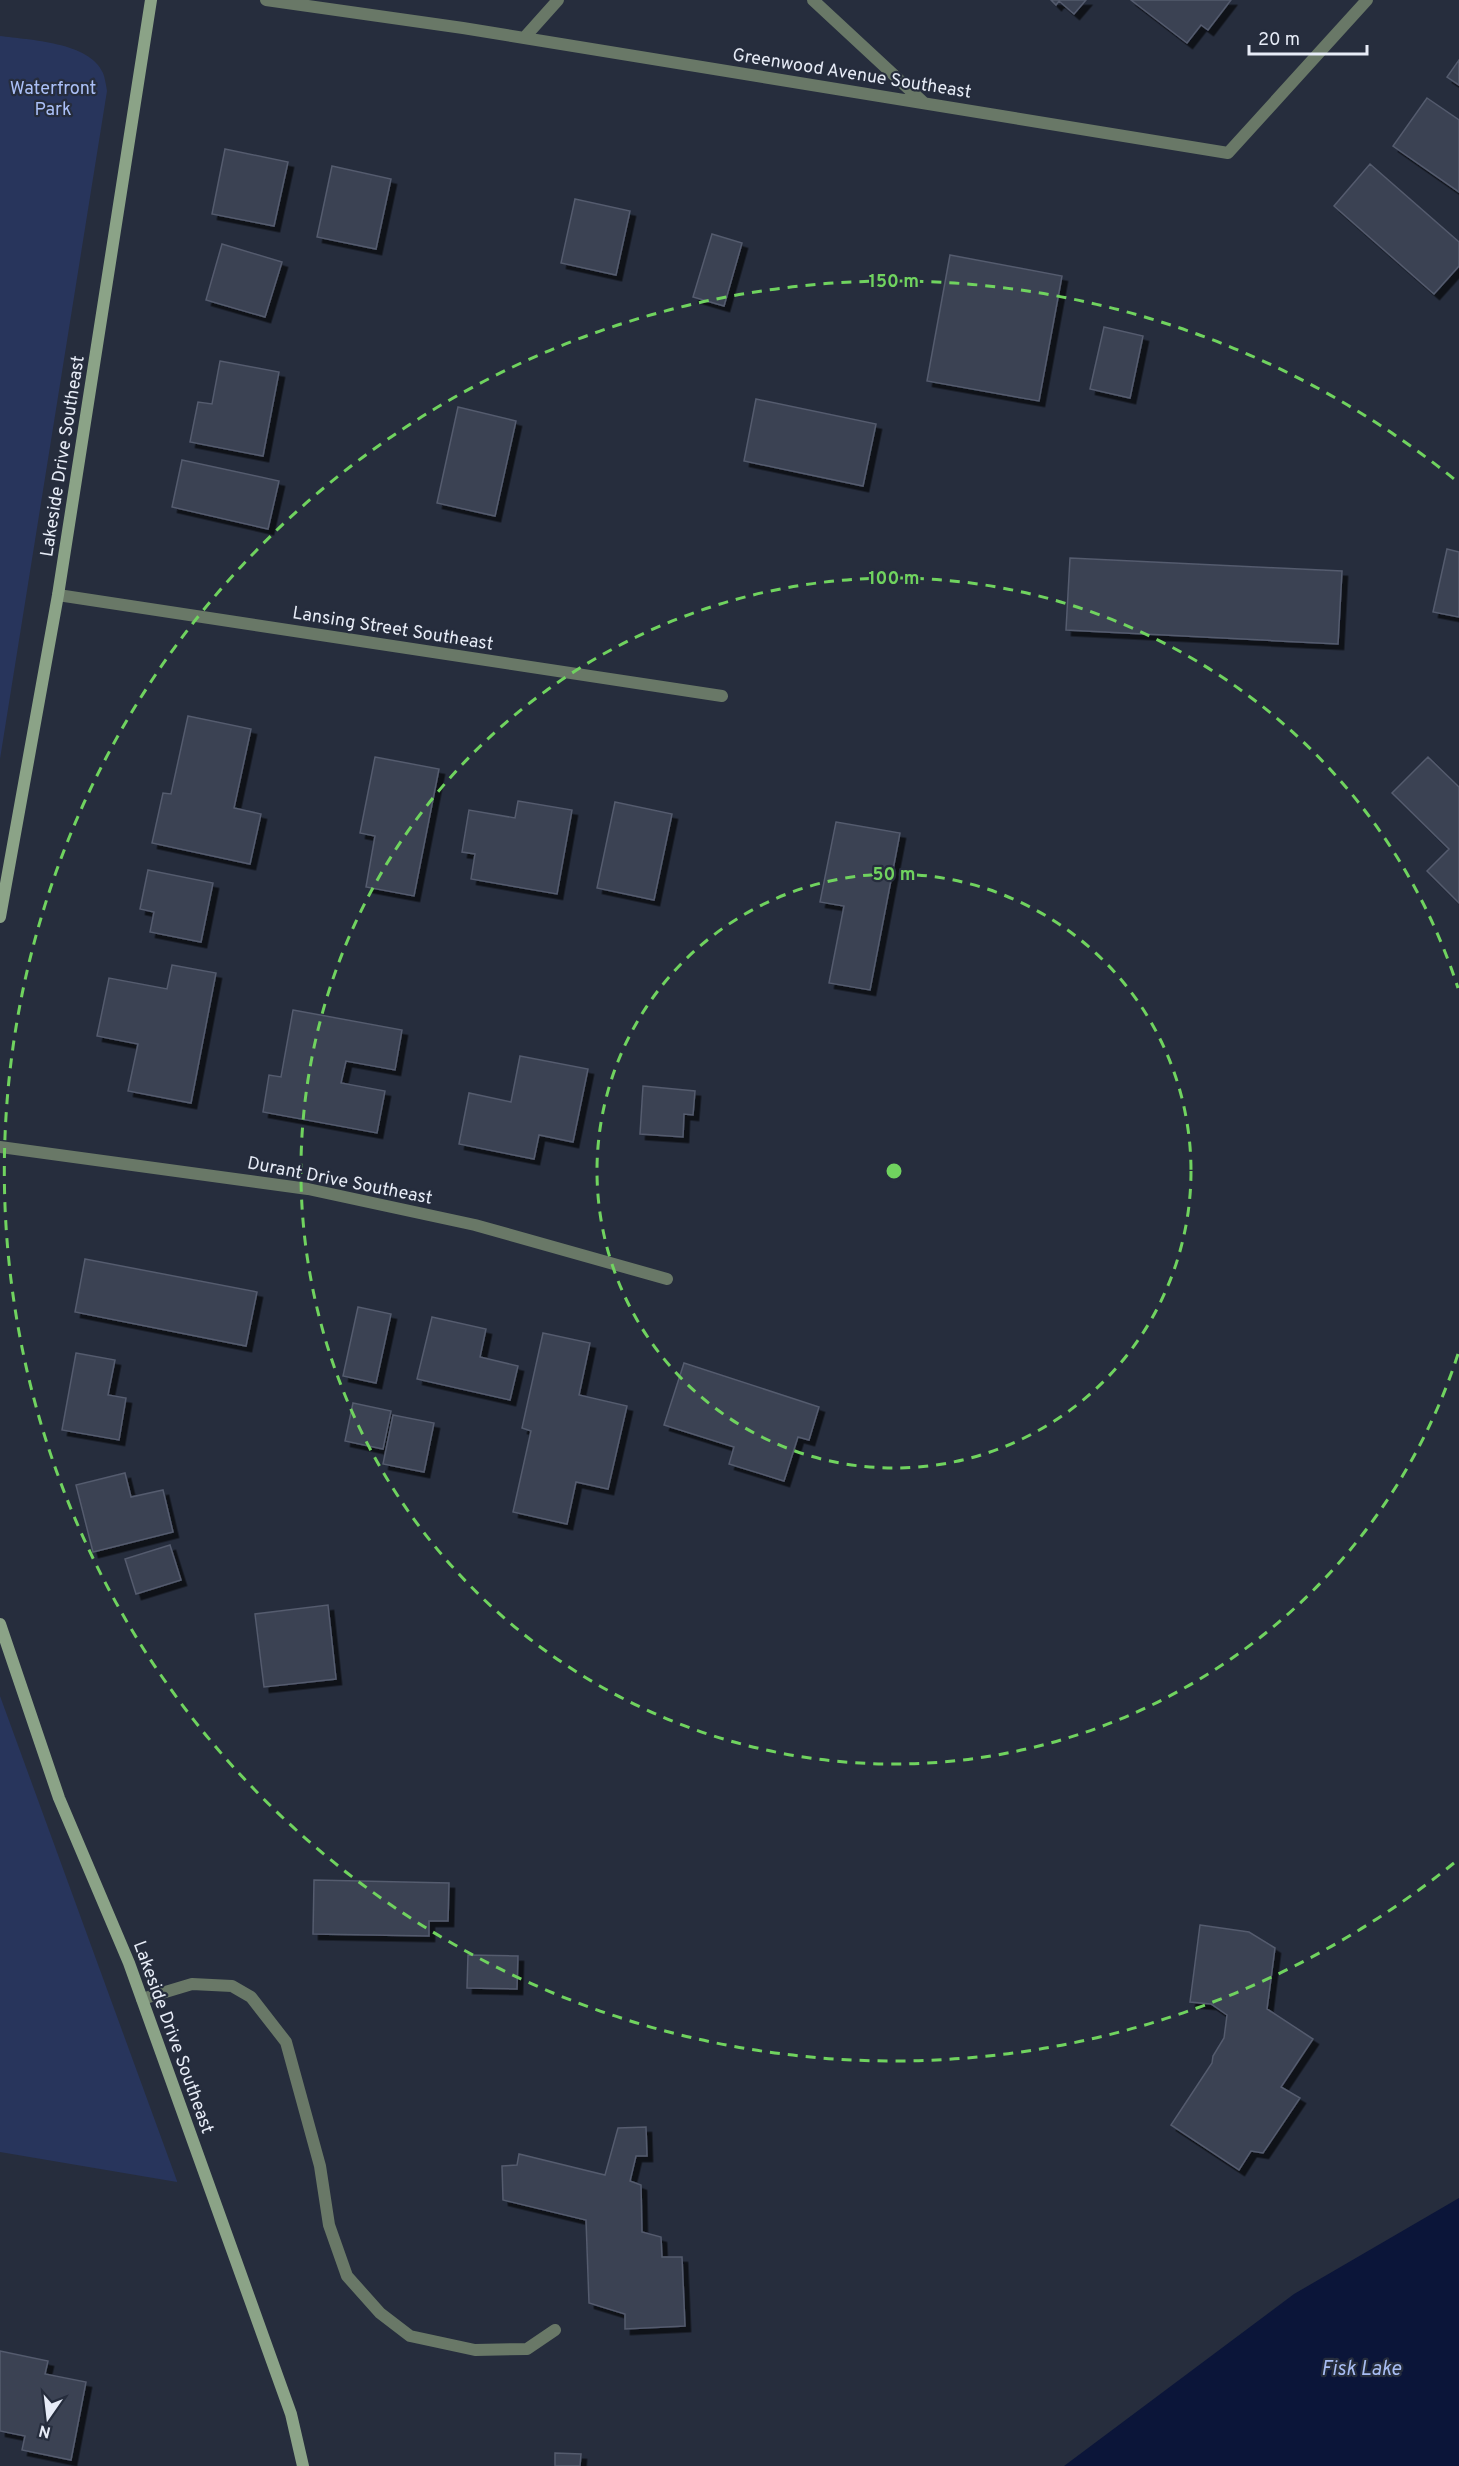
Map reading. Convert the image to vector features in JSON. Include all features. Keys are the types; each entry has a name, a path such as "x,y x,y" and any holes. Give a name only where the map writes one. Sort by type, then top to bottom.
{"main road":[{"name":"Lakeside Drive Southeast","path":"0,917 58,595 151,0"},
{"name":"Lakeside Drive Southeast","path":"0,1624 59,1798 142,1999 291,2414 303,2466"}],"street":[{"name":"Greenwood Avenue Southeast","path":"266,0 524,38 1228,153 1367,0"},
{"path":"524,38 558,0"},
{"path":"813,0 925,104"},
{"name":"Lansing Street Southeast","path":"58,595 722,696"},
{"name":"Durant Drive Southeast","path":"0,1147 308,1189 475,1225 667,1279"},
{"path":"142,1999 192,1984 232,1986 251,1997 286,2042 320,2166 329,2225 347,2276 380,2313 410,2336 475,2350 527,2349 555,2330"}],"green space":[{"name":"Waterfront Park","path":"0,36 58,44 86,55 103,73 107,91 0,759"},
{"path":"0,1696 177,2181 177,2182 0,2152"}],"water":[{"name":"Fisk Lake","path":"1459,2198 1459,2466 1064,2466 1294,2294"}],"building":[{"path":"1051,0 1086,0 1074,14 1059,1 1056,5"},
{"path":"1131,0 1231,0 1208,30 1201,25 1187,43"},
{"path":"1459,60 1459,85 1447,77"},
{"path":"1427,98 1459,120 1459,192 1393,146"},
{"path":"225,149 288,162 274,226 212,214"},
{"path":"1370,164 1459,242 1459,266 1434,294 1334,206"},
{"path":"332,166 391,179 376,249 317,237"},
{"path":"575,199 630,211 616,275 561,263"},
{"path":"712,234 742,243 724,306 693,297"},
{"path":"222,244 282,262 265,317 206,300"},
{"path":"950,255 1062,276 1039,401 927,381"},
{"path":"1104,327 1143,336 1130,398 1090,389"},
{"path":"220,361 279,372 263,456 190,442 198,402 212,404"},
{"path":"756,399 876,424 863,486 744,461"},
{"path":"458,407 516,421 495,516 437,503"},
{"path":"182,460 279,481 268,529 172,507"},
{"path":"1447,549 1459,552 1459,617 1433,612"},
{"path":"1070,558 1342,571 1338,644 1066,630"},
{"path":"188,716 251,729 234,808 261,814 250,864 152,843 163,793 171,794"},
{"path":"375,757 439,769 414,896 366,887 375,836 360,833"},
{"path":"1428,757 1459,787 1459,903 1427,871 1449,849 1392,793"},
{"path":"518,801 572,810 557,894 471,879 475,854 462,852 469,810 515,818"},
{"path":"615,802 672,814 654,900 597,888"},
{"path":"836,822 900,833 870,990 829,983 844,906 820,902"},
{"path":"148,870 213,883 201,942 150,932 154,912 140,909"},
{"path":"172,965 216,973 191,1103 128,1091 138,1044 97,1036 109,978 167,989"},
{"path":"293,1010 402,1030 395,1070 346,1061 341,1083 385,1091 377,1133 263,1112 269,1075 281,1077"},
{"path":"520,1056 588,1069 573,1142 539,1135 534,1159 459,1144 469,1093 511,1102"},
{"path":"643,1086 695,1091 693,1115 684,1114 683,1137 640,1134"},
{"path":"85,1259 257,1292 246,1346 75,1312"},
{"path":"358,1307 391,1314 376,1383 343,1376"},
{"path":"432,1317 486,1329 480,1357 518,1366 510,1400 417,1379"},
{"path":"543,1333 590,1343 579,1395 627,1406 608,1489 576,1482 567,1524 513,1512 531,1431 522,1428"},
{"path":"76,1353 115,1360 108,1395 126,1398 119,1440 62,1430"},
{"path":"684,1363 819,1407 809,1440 798,1437 784,1481 729,1464 734,1447 664,1425"},
{"path":"353,1403 391,1411 383,1449 345,1441"},
{"path":"393,1415 434,1423 424,1472 383,1464"},
{"path":"125,1473 131,1497 163,1490 173,1532 93,1552 76,1485"},
{"path":"170,1545 181,1580 136,1594 125,1559"},
{"path":"328,1605 336,1679 264,1687 255,1614"},
{"path":"314,1880 449,1883 448,1921 429,1921 429,1936 313,1934"},
{"path":"1200,1925 1249,1932 1275,1948 1267,2009 1313,2039 1281,2087 1300,2098 1263,2153 1251,2151 1239,2170 1171,2125 1212,2063 1213,2056 1224,2038 1227,2015 1211,2004 1190,2002"},
{"path":"468,1955 518,1956 517,1989 467,1988"},
{"path":"646,2127 647,2156 636,2156 630,2181 641,2185 642,2232 661,2237 662,2257 682,2257 685,2326 625,2329 625,2314 589,2303 586,2220 503,2200 502,2166 517,2165 519,2154 605,2175 618,2128"},
{"path":"0,2351 48,2361 45,2374 86,2382 71,2460 22,2450 25,2436 0,2431"},
{"path":"555,2453 581,2454 580,2466 555,2466"}]}
